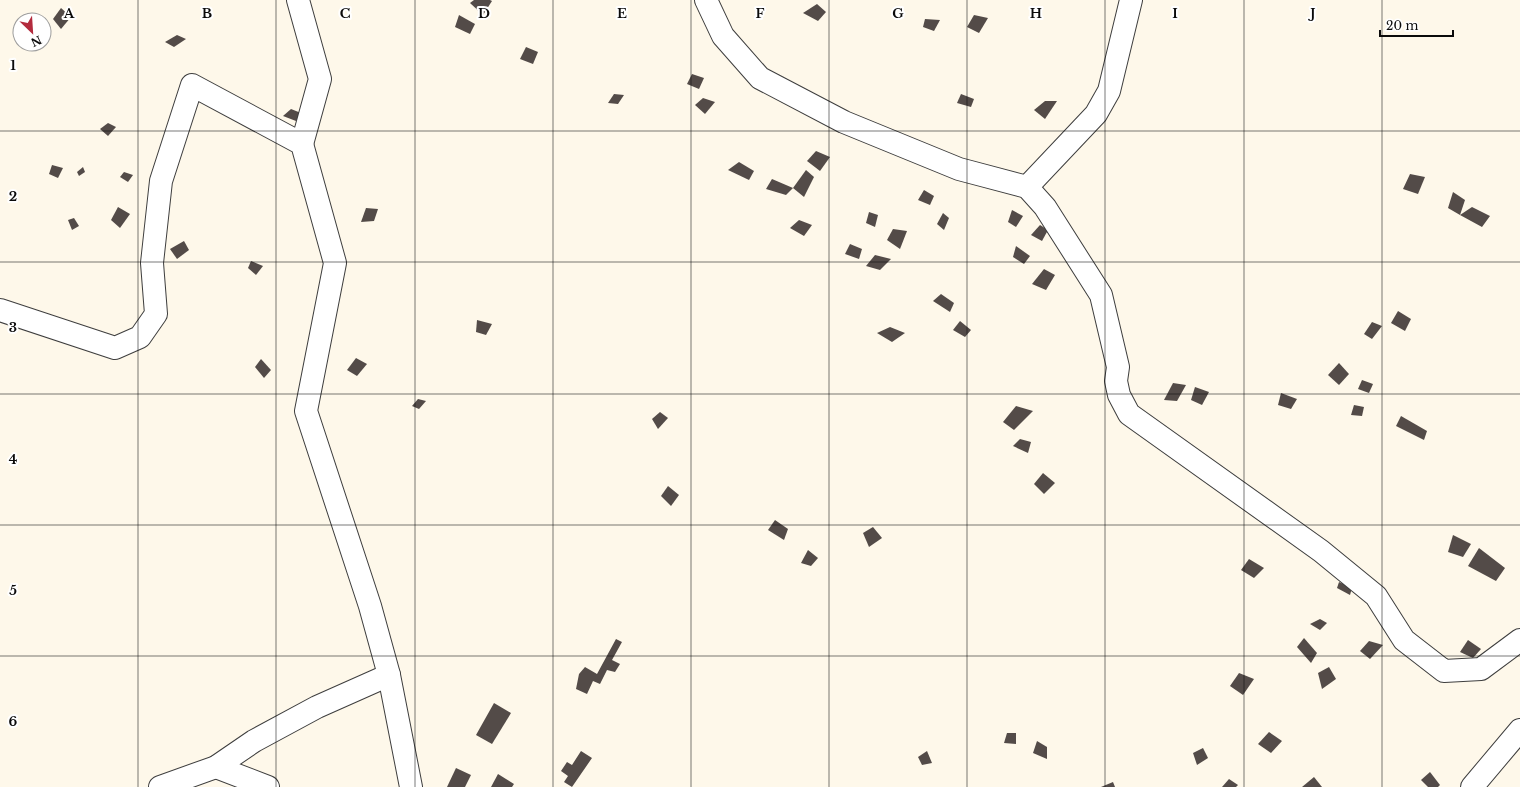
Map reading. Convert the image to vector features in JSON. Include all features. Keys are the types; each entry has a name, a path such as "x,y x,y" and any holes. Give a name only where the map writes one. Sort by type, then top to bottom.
{"street":[{"path":"298,0 320,79 302,144 335,263 306,411 370,606 390,675 411,787"},
{"path":"706,0 723,36 760,78 844,122 959,169 1027,187 1045,207 1101,295 1118,367 1116,381 1119,395 1129,414 1321,551 1376,596 1404,640 1444,671 1481,669 1520,640"},
{"path":"1027,187 1096,114 1109,91 1131,0"},
{"path":"0,310 115,348 140,337 156,314 152,263 162,182 192,85 302,144"},
{"path":"160,787 216,767 254,741 317,707 390,675"},
{"path":"1472,787 1520,730"},
{"path":"216,767 268,787"}],"building":[{"path":"474,0 492,1 483,15 470,3"},
{"path":"817,4 826,12 818,21 803,13"},
{"path":"61,8 71,17 61,29 53,19"},
{"path":"459,15 475,24 470,34 455,27"},
{"path":"974,15 988,18 979,33 967,27"},
{"path":"925,19 940,20 934,31 923,27"},
{"path":"177,35 186,39 174,47 165,42"},
{"path":"526,47 538,52 533,64 520,59"},
{"path":"692,74 704,78 699,89 687,84"},
{"path":"614,94 624,95 618,104 608,103"},
{"path":"961,94 974,99 971,107 957,103"},
{"path":"703,98 715,102 705,114 695,105"},
{"path":"1045,101 1057,101 1045,119 1034,110"},
{"path":"291,109 301,113 296,121 283,116"},
{"path":"108,123 116,127 108,136 100,129"},
{"path":"816,151 830,157 820,171 807,161"},
{"path":"739,162 754,171 749,180 728,170"},
{"path":"52,165 63,168 58,178 49,174"},
{"path":"83,167 85,172 79,176 77,172"},
{"path":"806,170 814,177 804,197 793,188"},
{"path":"124,172 133,175 128,182 120,177"},
{"path":"1410,174 1425,177 1418,194 1403,189"},
{"path":"772,179 793,188 786,195 766,189"},
{"path":"924,190 934,196 930,205 918,200"},
{"path":"1453,192 1465,200 1460,215 1448,208"},
{"path":"118,207 130,214 120,228 111,220"},
{"path":"1472,207 1490,216 1482,227 1460,215"},
{"path":"366,208 378,209 374,221 361,222"},
{"path":"1012,210 1023,216 1016,227 1008,222"},
{"path":"869,212 878,215 875,227 866,223"},
{"path":"943,213 949,218 944,230 937,224"},
{"path":"74,218 79,226 72,230 68,220"},
{"path":"799,220 812,225 804,236 790,228"},
{"path":"1040,225 1048,230 1042,241 1031,235"},
{"path":"893,229 907,231 900,249 887,240"},
{"path":"184,241 189,250 177,259 170,249"},
{"path":"850,244 862,249 859,259 845,254"},
{"path":"1016,246 1030,256 1024,264 1013,257"},
{"path":"875,255 891,259 880,270 866,266"},
{"path":"251,261 263,266 256,275 248,268"},
{"path":"1044,269 1055,275 1046,290 1032,284"},
{"path":"941,294 954,303 950,312 933,301"},
{"path":"1398,311 1411,319 1405,331 1391,323"},
{"path":"477,320 492,324 486,335 476,332"},
{"path":"960,321 971,330 965,337 953,330"},
{"path":"1372,322 1382,326 1372,339 1364,334"},
{"path":"890,327 905,333 892,342 877,333"},
{"path":"356,358 367,364 357,376 347,370"},
{"path":"261,359 271,370 264,378 255,367"},
{"path":"1339,363 1349,374 1339,385 1328,375"},
{"path":"1362,380 1373,384 1369,393 1358,389"},
{"path":"1173,383 1186,385 1177,401 1164,400"},
{"path":"1195,387 1209,392 1202,405 1191,400"},
{"path":"1281,393 1297,399 1291,409 1278,405"},
{"path":"418,399 426,401 419,409 412,406"},
{"path":"1354,405 1364,407 1362,416 1351,415"},
{"path":"1016,406 1033,411 1014,430 1003,422"},
{"path":"660,412 668,418 658,429 652,419"},
{"path":"1401,416 1427,431 1424,440 1396,426"},
{"path":"1020,439 1031,442 1028,453 1013,446"},
{"path":"1043,473 1055,483 1044,494 1034,484"},
{"path":"668,486 679,495 671,506 661,496"},
{"path":"775,520 788,529 784,540 768,530"},
{"path":"873,527 882,538 869,547 863,533"},
{"path":"1453,535 1471,544 1463,557 1448,552"},
{"path":"1479,548 1505,568 1496,581 1468,566"},
{"path":"808,550 818,558 811,566 801,563"},
{"path":"1249,559 1264,568 1254,578 1241,570"},
{"path":"1339,582 1352,588 1350,595 1337,588"},
{"path":"1320,619 1327,623 1320,630 1310,624"},
{"path":"1304,638 1317,653 1311,663 1297,647"},
{"path":"616,639 622,642 612,660 620,664 615,672 607,670 600,684 593,681 587,694 576,689 579,674 585,667 597,674"},
{"path":"1468,640 1481,649 1473,658 1460,652"},
{"path":"1369,641 1383,645 1370,659 1360,651"},
{"path":"1329,667 1336,679 1322,689 1318,673"},
{"path":"1239,673 1254,679 1243,695 1230,686"},
{"path":"494,703 511,713 492,744 476,735"},
{"path":"1269,732 1282,741 1271,753 1258,744"},
{"path":"1007,733 1016,733 1016,744 1004,743"},
{"path":"1037,741 1047,747 1047,759 1033,753"},
{"path":"1203,748 1208,758 1197,765 1193,753"},
{"path":"581,751 592,758 572,787 564,782 568,776 561,771 567,762 572,765"},
{"path":"927,751 932,763 922,765 918,757"},
{"path":"456,768 471,775 465,787 447,787"},
{"path":"1430,772 1440,785 1438,787 1428,787 1421,780"},
{"path":"498,774 514,784 512,787 491,787"},
{"path":"1314,777 1322,787 1302,787"},
{"path":"1229,779 1238,785 1236,787 1222,787"},
{"path":"1113,782 1115,787 1101,787"}]}
